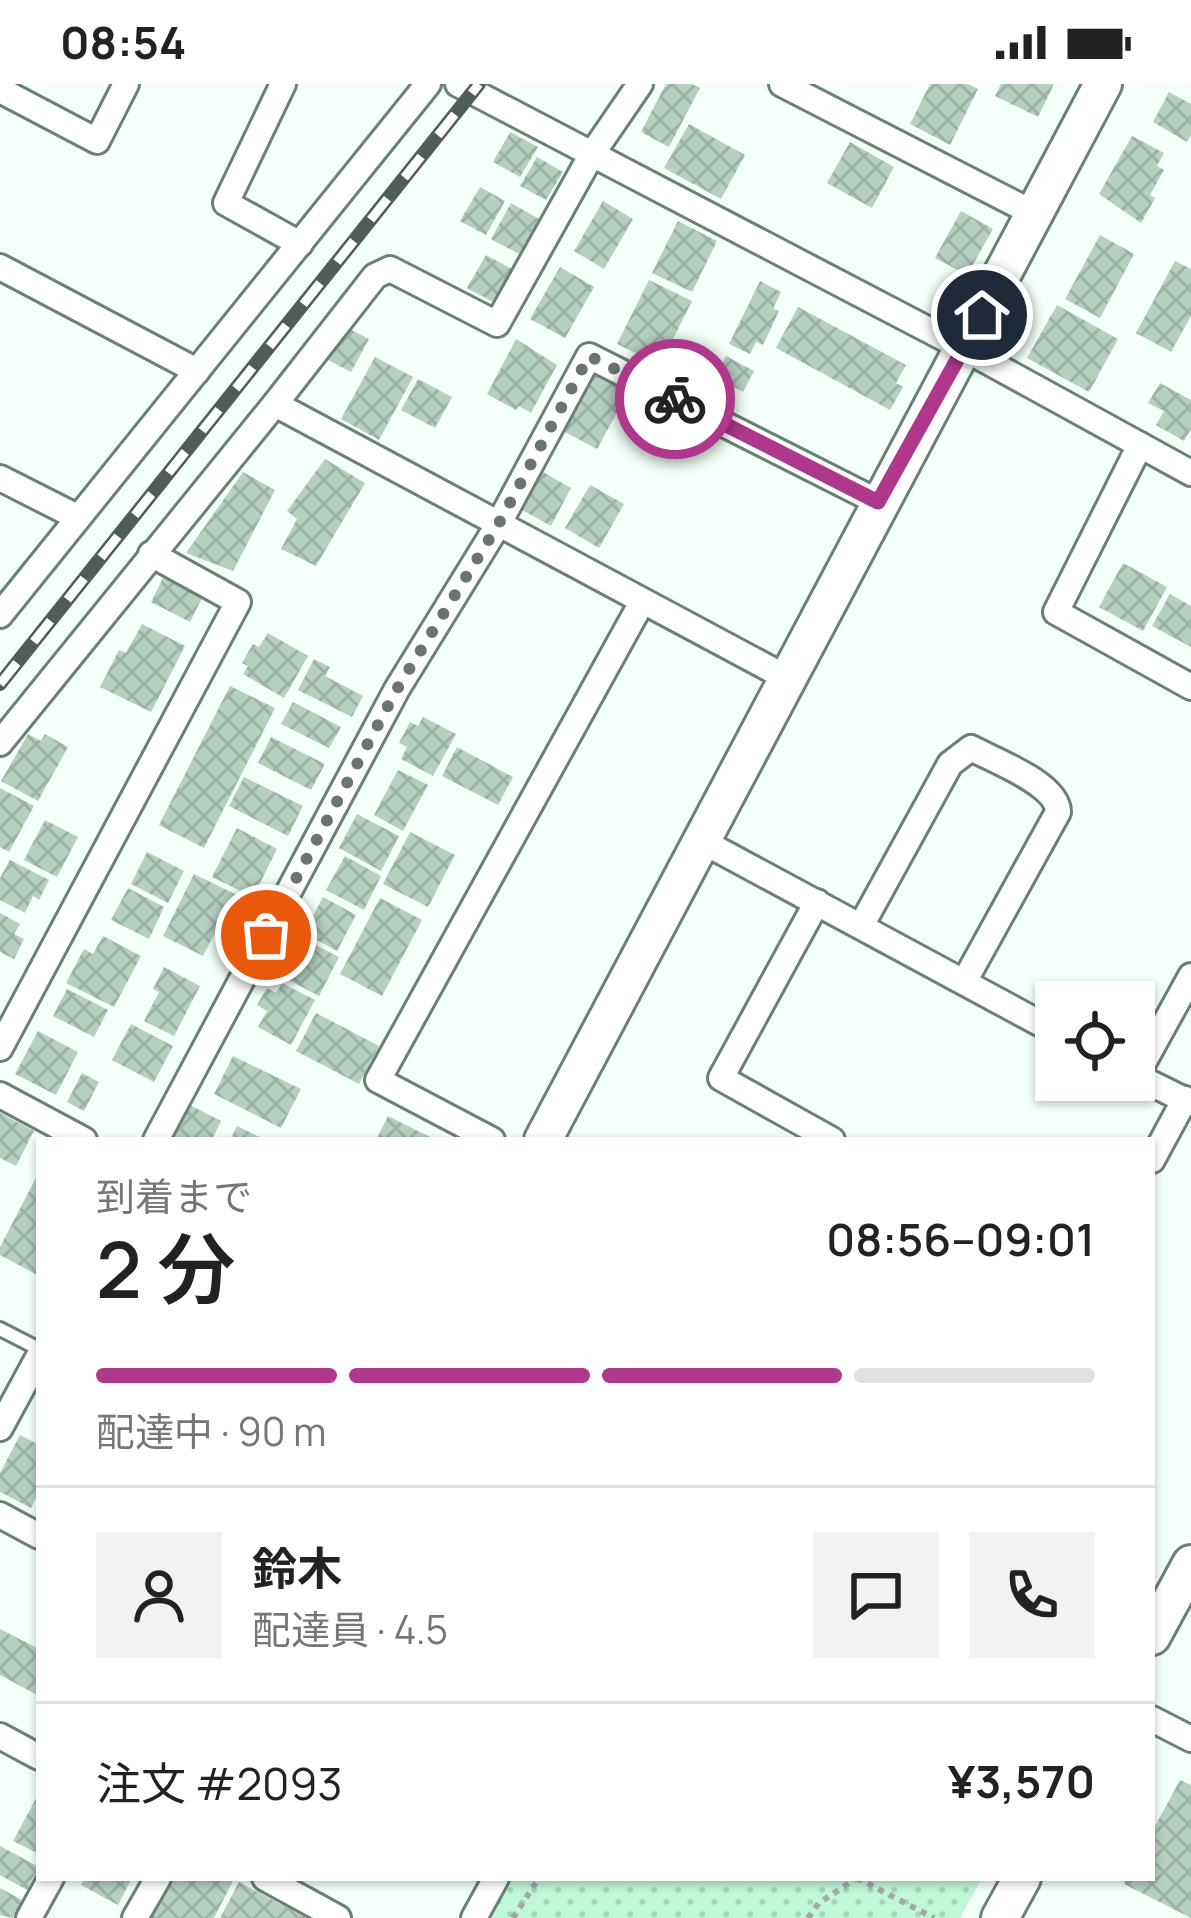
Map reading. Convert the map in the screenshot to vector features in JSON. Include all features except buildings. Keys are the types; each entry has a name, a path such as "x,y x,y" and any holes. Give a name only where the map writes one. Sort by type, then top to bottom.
{"street":[{"path":"0,90 97,141 126,84"},
{"path":"283,84 226,203 301,244"},
{"path":"0,615 428,84"},
{"path":"458,84 1191,473"},
{"path":"0,743 374,275 390,269 497,324 592,154 640,84"},
{"path":"782,84 1034,213"},
{"path":"545,1137 1103,84"},
{"path":"0,267 197,371"},
{"path":"158,1137 397,689 498,525 589,356 878,502"},
{"path":"275,404 787,678"},
{"path":"1141,445 1056,612 1191,687"},
{"path":"0,478 77,517"},
{"path":"0,1048 238,602 151,554"},
{"path":"486,1137 378,1080 642,602"},
{"path":"861,926 950,764 971,748 1051,791 1058,812 964,982"},
{"path":"700,840 1035,1021"},
{"path":"817,902 721,1078 827,1137"},
{"path":"1155,1040 1191,976"},
{"path":"1155,1085 1188,1101 1155,1155"},
{"path":"0,1095 78,1137"},
{"path":"0,1428 36,1359"},
{"path":"0,1515 36,1534"},
{"path":"1155,1630 1191,1564"},
{"path":"1155,1721 1191,1739"},
{"path":"0,1736 36,1755"},
{"path":"29,1918 49,1881"},
{"path":"135,1918 156,1881"},
{"path":"270,1881 338,1918"},
{"path":"474,1918 494,1881"},
{"path":"1000,1918 1020,1881"}],"lane":[{"path":"0,1329 36,1351"}],"path":[{"path":"513,1918 536,1881"},
{"path":"808,1918 819,1903 852,1881"},
{"path":"863,1881 934,1918"}],"green space":[{"path":"510,1881 980,1881 960,1918 491,1918"}],"railway":[{"path":"0,684 479,84"}],"way so far":[{"path":"266,935 397,689 498,525 589,356 675,399"}],"route":[{"path":"675,399 878,502 982,315"}]}
